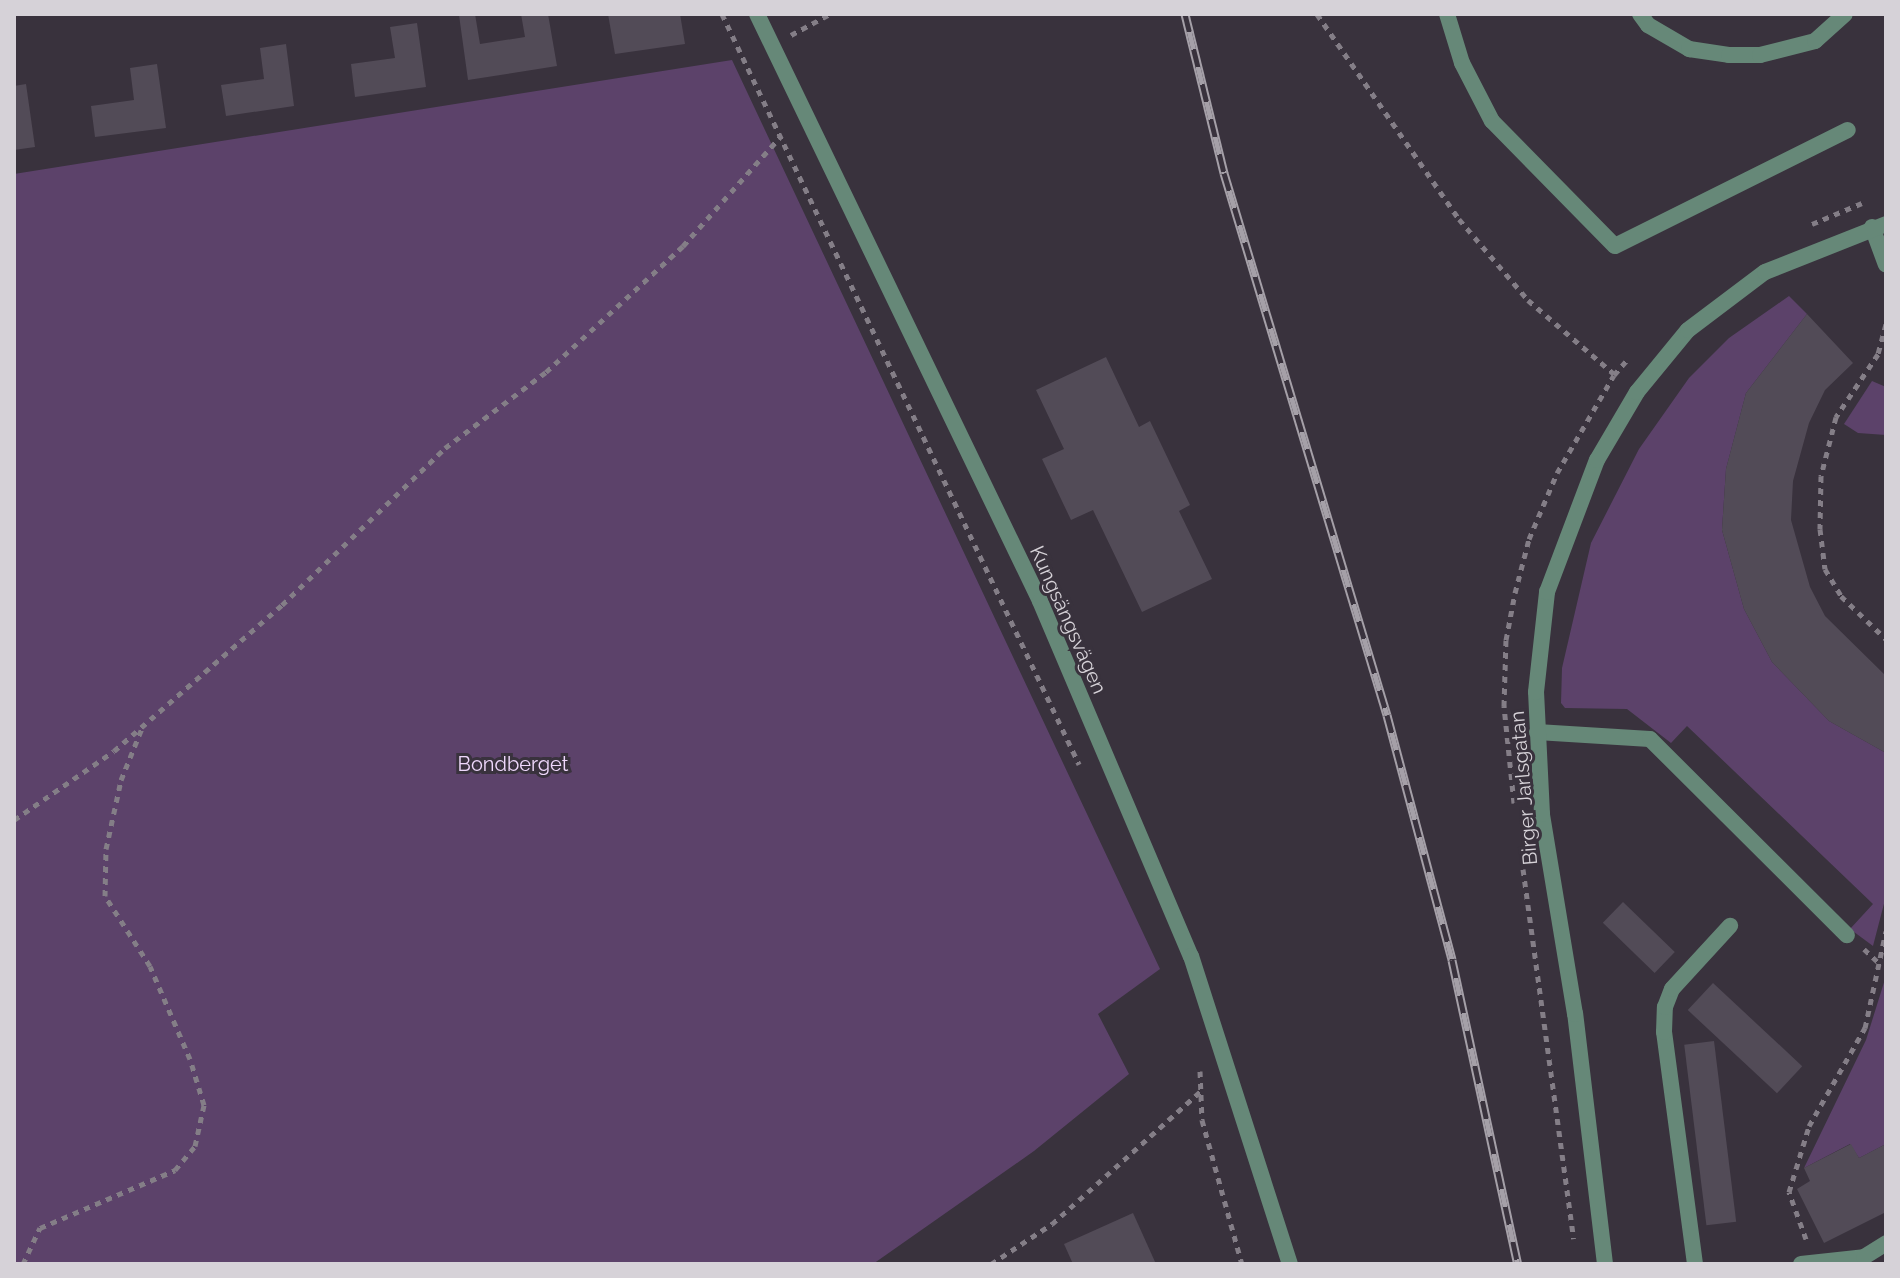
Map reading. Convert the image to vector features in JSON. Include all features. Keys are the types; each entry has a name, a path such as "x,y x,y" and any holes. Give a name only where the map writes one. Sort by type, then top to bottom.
{"street":[{"name":"Kungsängsvägen","path":"757,14 1040,601 1137,828 1191,956 1290,1264"},
{"path":"1447,14 1462,63 1492,121 1615,246 1848,130"},
{"path":"1640,14 1648,25 1689,49 1729,55 1760,55 1815,41 1845,14"},
{"name":"Birger Jarlsgatan","path":"1605,1264 1575,1014 1542,814 1537,732 1547,592 1597,460 1637,392 1688,330 1765,272 1879,226"},
{"path":"1879,226 1886,265"},
{"path":"1537,732 1650,739 1847,935"},
{"path":"1695,1264 1664,1032 1665,1007 1672,989 1730,926"},
{"path":"1804,1263 1864,1257 1886,1243"}],"path":[{"path":"722,14 1084,773"},
{"path":"1317,14 1459,219 1528,300 1637,392"},
{"path":"14,820 143,726 314,575 445,448 546,372 671,257 780,137"},
{"path":"1886,324 1878,354 1836,417 1821,476 1820,529 1825,569 1841,596 1886,639"},
{"path":"23,1264 40,1228 175,1170 195,1146 204,1105 190,1059 150,966 105,896 106,849 121,780 143,726"},
{"path":"1804,1263 1805,1232 1789,1192 1809,1126 1865,1028 1886,931"},
{"path":"1198,1062 1203,1090 1202,1120 1242,1264"},
{"path":"991,1264 1052,1224 1203,1090"}],"green space":[{"name":"Bondberget","path":"732,60 1160,969 1098,1014 1129,1074 1034,1151 873,1264 14,1264 14,174"},
{"path":"1789,296 1807,314 1746,393 1726,469 1722,530 1744,609 1772,662 1829,721 1886,753 1886,896 1873,946 1850,929 1873,904 1687,726 1671,743 1627,709 1565,708 1561,703 1562,668 1591,543 1639,449 1689,378 1729,338"},
{"path":"1872,381 1886,387 1886,435 1858,433 1844,424"},
{"path":"1886,976 1886,1144 1859,1158 1850,1144 1804,1168 1866,1040"}],"building":[{"path":"475,14 480,44 525,37 521,14 548,14 557,66 468,80 459,15"},
{"path":"608,14 680,14 685,44 615,54"},
{"path":"417,23 426,87 355,97 351,64 395,58 390,27"},
{"path":"286,44 294,106 226,116 221,85 264,79 260,48"},
{"path":"157,64 166,128 95,137 91,106 134,100 130,68"},
{"path":"26,84 35,147 14,150 14,86"},
{"path":"1807,314 1853,363 1825,390 1809,423 1793,481 1791,520 1810,587 1825,616 1886,676 1886,753 1829,721 1772,662 1744,609 1722,530 1726,469 1746,393"},
{"path":"1106,357 1139,427 1150,421 1190,505 1179,511 1212,579 1142,612 1093,510 1071,520 1042,459 1064,449 1036,390"},
{"path":"1623,902 1675,952 1655,973 1603,923"},
{"path":"1713,983 1802,1066 1777,1093 1688,1010"},
{"path":"1714,1041 1736,1222 1706,1225 1684,1045"},
{"path":"1851,1144 1859,1158 1886,1144 1886,1212 1824,1243 1797,1189 1810,1181 1804,1168"},
{"path":"1133,1213 1156,1264 1073,1264 1064,1244"}],"railway":[{"path":"1185,14 1224,173 1387,715 1452,960 1518,1264"}]}
